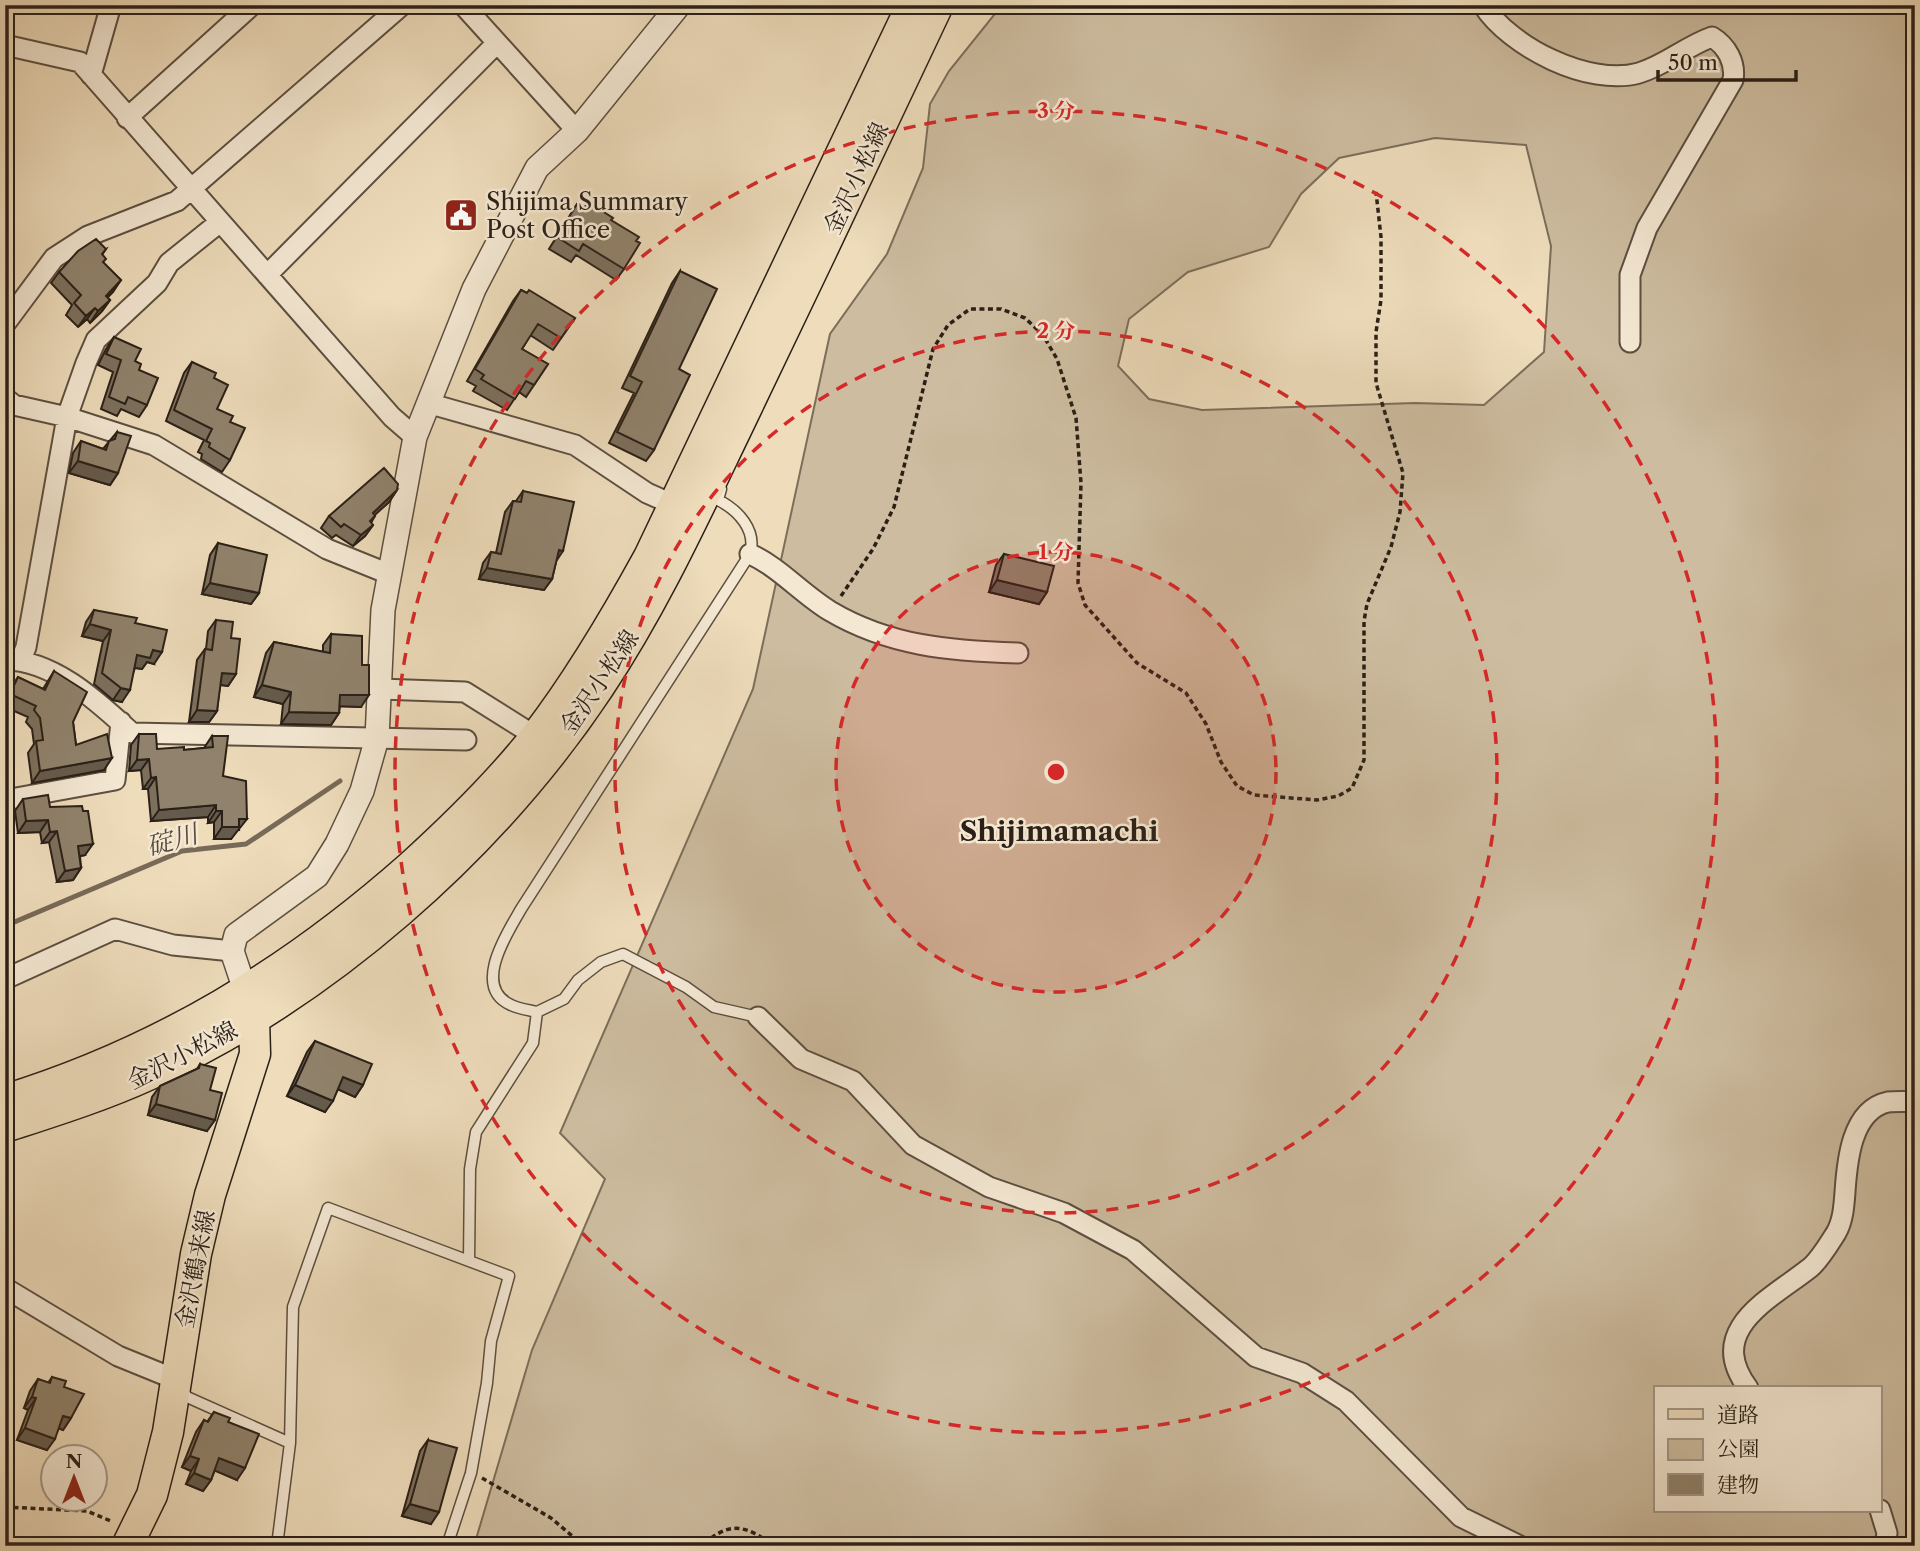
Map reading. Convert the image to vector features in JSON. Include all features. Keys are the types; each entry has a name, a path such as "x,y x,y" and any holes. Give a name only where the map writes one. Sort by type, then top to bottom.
{"main road":[{"name":"金沢小松線","path":"5,1100 250,1006 332,931 390,885 449,830 536,736 617,616 674,505 912,5"},
{"name":"金沢小松線","path":"5,1127 92,1098 149,1074 250,1006 355,948 409,902 497,816 555,747 598,688 639,624 669,569 938,5"},
{"name":"金沢鶴来線","path":"130,1539 152,1495 168,1432 191,1278 210,1195 255,1054 250,1006"}],"street":[{"path":"91,75 111,5"},
{"path":"127,118 252,5"},
{"path":"5,324 54,258 88,236 177,201 402,5"},
{"path":"463,5 577,131"},
{"path":"250,1006 232,951 240,929 305,887 327,862 362,791 377,738 381,645 389,574 415,437 431,404 474,289 537,169 577,131 679,5"},
{"path":"1483,5 1512,37 1555,61 1598,74 1637,74 1712,37 1720,42 1735,66 1733,80 1647,228 1630,275 1630,342"},
{"path":"267,275 496,44"},
{"path":"5,45 80,62 392,417 415,437"},
{"path":"220,222 169,263 157,283 96,340 67,416 26,647 11,664 83,688 132,733 466,740"},
{"path":"5,398 14,405 67,416 154,445 327,550 389,574"},
{"path":"431,404 575,445 647,493 674,505"},
{"path":"750,554 830,611 895,641 952,652 1018,653"},
{"path":"380,689 465,692 536,736"},
{"path":"5,800 115,780 121,722"},
{"path":"5,979 115,929 173,946 232,951"},
{"path":"758,1017 801,1059 853,1081 913,1145 989,1187 1064,1213 1133,1250 1256,1357 1302,1373 1346,1401 1461,1517 1520,1546"},
{"path":"1746,1386 1735,1371 1734,1344 1744,1320 1783,1285 1812,1266 1838,1230 1843,1211 1847,1161 1856,1132 1871,1111 1886,1102 1915,1101"},
{"path":"5,1288 118,1356 177,1380"},
{"path":"1881,1512 1887,1533 1885,1546"}],"lane":[{"path":"758,1017 714,1007 686,987 623,954 601,962 578,980 564,999 537,1012 508,1004 495,987 493,961 528,897 750,554 752,546 745,523 736,509 718,500 759,383"},
{"path":"469,1261 470,1169 475,1132 533,1043 537,1012"},
{"path":"277,1546 290,1443 293,1307 328,1208 509,1276 491,1342 487,1383 471,1473 447,1546"},
{"path":"177,1380 187,1397 290,1443"}],"path":[{"path":"830,611 873,549 894,507 933,349 948,325 970,309 1001,309 1025,318 1043,335 1057,359 1076,418 1081,483 1078,583 1085,605 1137,663 1186,693 1206,724 1221,762 1237,786 1254,794 1317,800 1338,796 1352,788 1364,760 1364,621 1367,604 1391,547 1400,512 1403,473 1376,383 1376,332 1381,300 1381,237 1376,192"},
{"path":"471,1473 517,1496 551,1518 584,1546"},
{"path":"5,1507 87,1511 130,1539"},
{"path":"710,1546 710,1539 723,1529 740,1527 754,1531 774,1546"}],"green space":[{"path":"1002,5 1915,5 1915,1546 474,1546 532,1350 605,1179 560,1133 753,689 830,334 887,254 923,168 930,104 949,71","holes":["1435,138 1526,145 1551,246 1544,352 1484,405 1415,403 1202,410 1149,399 1118,366 1129,319 1188,272 1269,247 1301,194 1339,158"]}],"building":[{"path":"588,202 639,237 636,241 640,243 624,269 583,244 579,251 557,237 577,204 584,208"},
{"path":"96,239 106,249 102,254 106,259 103,262 121,280 106,296 110,300 98,311 95,308 86,316 74,303 81,295 59,272 78,251"},
{"path":"680,271 717,289 679,369 690,375 654,450 617,432 642,382 630,376"},
{"path":"521,290 527,293 529,290 575,318 561,338 538,324 522,349 548,364 534,385 526,381 515,399 481,379 484,375 475,369"},
{"path":"114,337 141,349 135,361 141,364 139,370 158,378 147,405 128,397 125,404 109,397 121,360 106,354"},
{"path":"192,362 216,373 214,378 228,385 217,409 233,416 230,422 245,428 230,460 209,447 210,443 206,441 212,429 174,410"},
{"path":"117,432 131,436 118,473 78,461 81,441 106,450 109,441 115,439"},
{"path":"384,468 398,484 397,490 373,513 375,516 370,521 373,525 361,535 344,524 341,527 329,516"},
{"path":"523,491 574,502 563,551 559,550 552,579 487,568 491,552 501,554 513,501 521,502"},
{"path":"218,543 267,555 259,593 210,583"},
{"path":"1004,554 1054,566 1047,592 997,580"},
{"path":"94,610 137,618 135,623 167,630 162,652 153,650 150,658 137,655 130,690 121,688 102,673 111,630 90,624"},
{"path":"216,620 233,622 231,638 240,639 236,674 222,673 217,711 197,710 205,649 212,650"},
{"path":"331,634 362,636 362,665 369,665 369,695 340,695 339,713 289,712 291,692 262,685 274,642 330,653"},
{"path":"54,671 87,692 73,722 76,745 107,734 112,758 40,771 36,741 43,740 40,718 34,710 36,706 10,694 18,677 45,690"},
{"path":"139,734 156,734 157,749 184,747 184,750 213,747 212,736 228,736 223,776 246,781 247,819 239,819 239,827 222,827 222,811 216,811 216,805 159,810 156,777 151,778 149,759 137,760"},
{"path":"48,795 50,807 82,806 83,811 88,811 93,844 78,846 81,868 65,871 57,831 50,832 48,820 26,821 23,799"},
{"path":"315,1041 372,1064 363,1085 343,1077 333,1101 295,1085"},
{"path":"200,1064 216,1068 210,1090 222,1093 215,1120 156,1104 160,1086 199,1068"},
{"path":"52,1377 66,1381 64,1387 84,1394 71,1418 63,1416 55,1439 25,1428 36,1398 32,1397 38,1379 50,1383"},
{"path":"214,1412 230,1418 228,1422 259,1434 245,1468 219,1458 211,1480 194,1473 199,1459 190,1456 204,1420 208,1422"},
{"path":"428,1440 457,1448 439,1512 410,1504"}],"waterway":[{"name":"碇川","path":"5,926 182,851 246,844 340,781"}],"place":[{"name":"Shijima Summary Post Office","path":"461,215"}],"district":[{"name":"Shijimamachi","path":"1059,831"}]}
